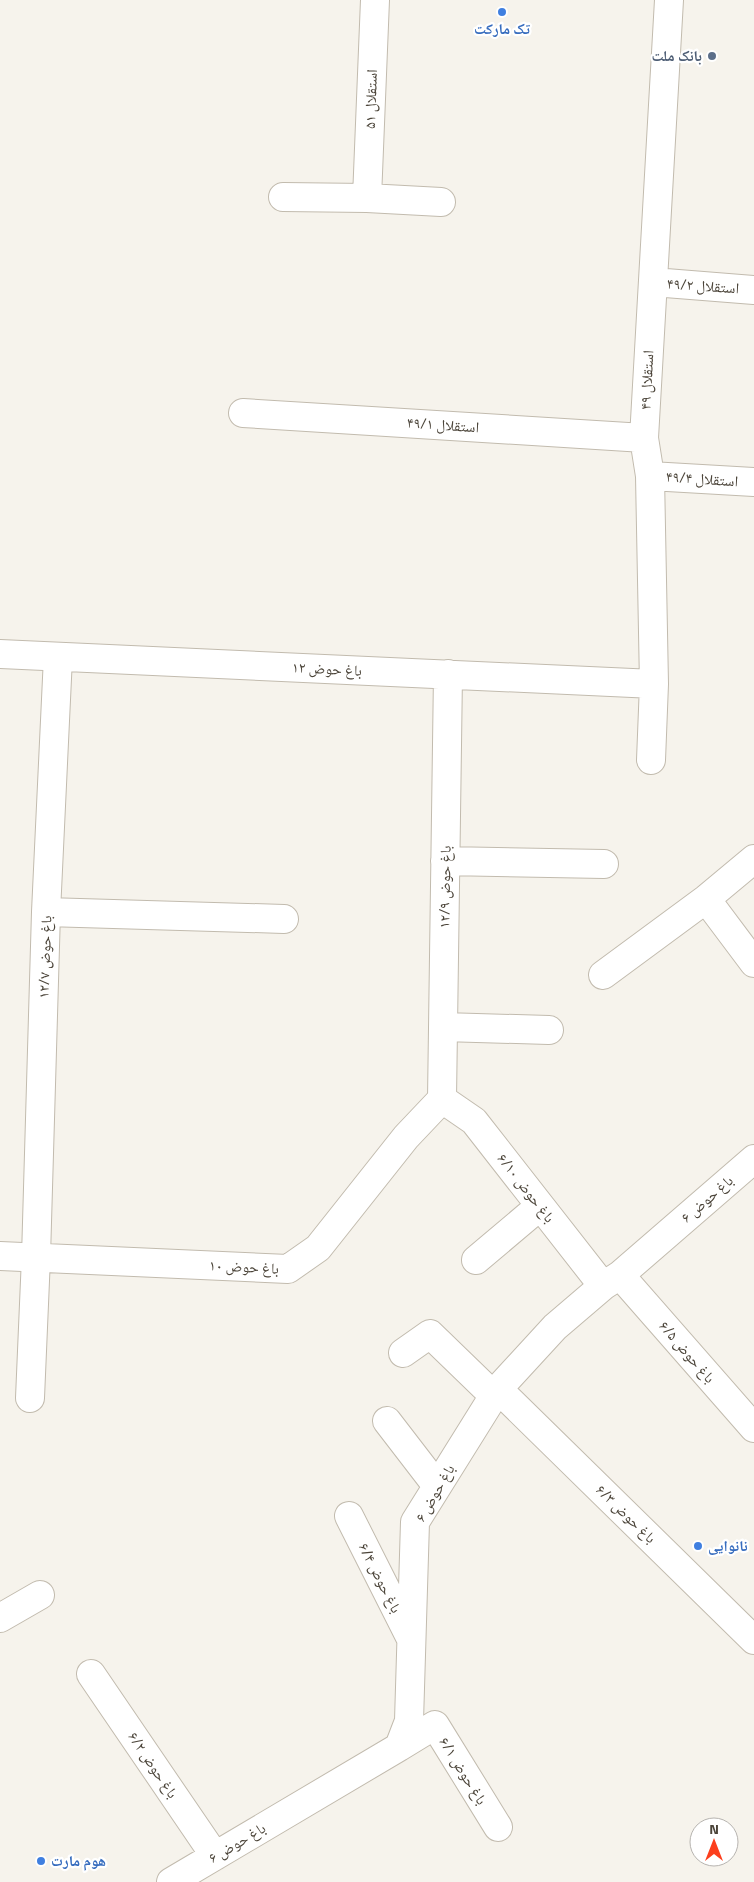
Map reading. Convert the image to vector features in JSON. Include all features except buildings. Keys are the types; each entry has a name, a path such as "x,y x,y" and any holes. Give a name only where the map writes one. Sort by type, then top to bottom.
{"street":[{"name":"۵۱ استقلال","path":"367,198 375,0"},
{"name":"۴۹ استقلال","path":"651,760 654,684 650,476 644,438 668,0"},
{"path":"283,197 367,198 441,202"},
{"name":"۴۹/۲ استقلال","path":"653,282 754,290"},
{"name":"۴۹/۱ استقلال","path":"243,413 644,438"},
{"name":"۴۹/۴ استقلال","path":"650,476 754,482"},
{"name":"۱۲ باغ حوض","path":"0,654 654,684"},
{"name":"۱۲/۷ باغ حوض","path":"30,1398 46,912 58,657"},
{"name":"۱۲/۹ باغ حوض","path":"442,1099 448,674"},
{"path":"603,975 706,899 754,859"},
{"path":"445,862 604,864"},
{"path":"706,899 754,963"},
{"path":"46,912 284,919"},
{"path":"443,1027 549,1030"},
{"name":"۱۰ باغ حوض","path":"0,1256 288,1269 318,1248 406,1137 442,1099"},
{"name":"۶/۱۰ باغ حوض","path":"442,1099 474,1121 540,1206 611,1280"},
{"name":"۶ باغ حوض","path":"171,1882 399,1747 409,1720 415,1522 495,1392 555,1327 754,1159"},
{"path":"476,1260 540,1206"},
{"name":"۶/۵ باغ حوض","path":"611,1280 754,1428"},
{"name":"۶/۳ باغ حوض","path":"403,1353 430,1334 495,1392 754,1640"},
{"path":"387,1422 437,1486"},
{"name":"۶/۴ باغ حوض","path":"349,1516 412,1641"},
{"path":"0,1618 40,1595"},
{"name":"۶/۲ باغ حوض","path":"91,1674 215,1856"},
{"name":"۶/۱ باغ حوض","path":"399,1747 435,1725 498,1827"}],"place":[{"name":"تک مارکت","path":"502,12"},
{"name":"بانک ملت","path":"712,56"},
{"name":"نانوایی","path":"698,1546"},
{"name":"هوم مارت","path":"41,1861"}]}
